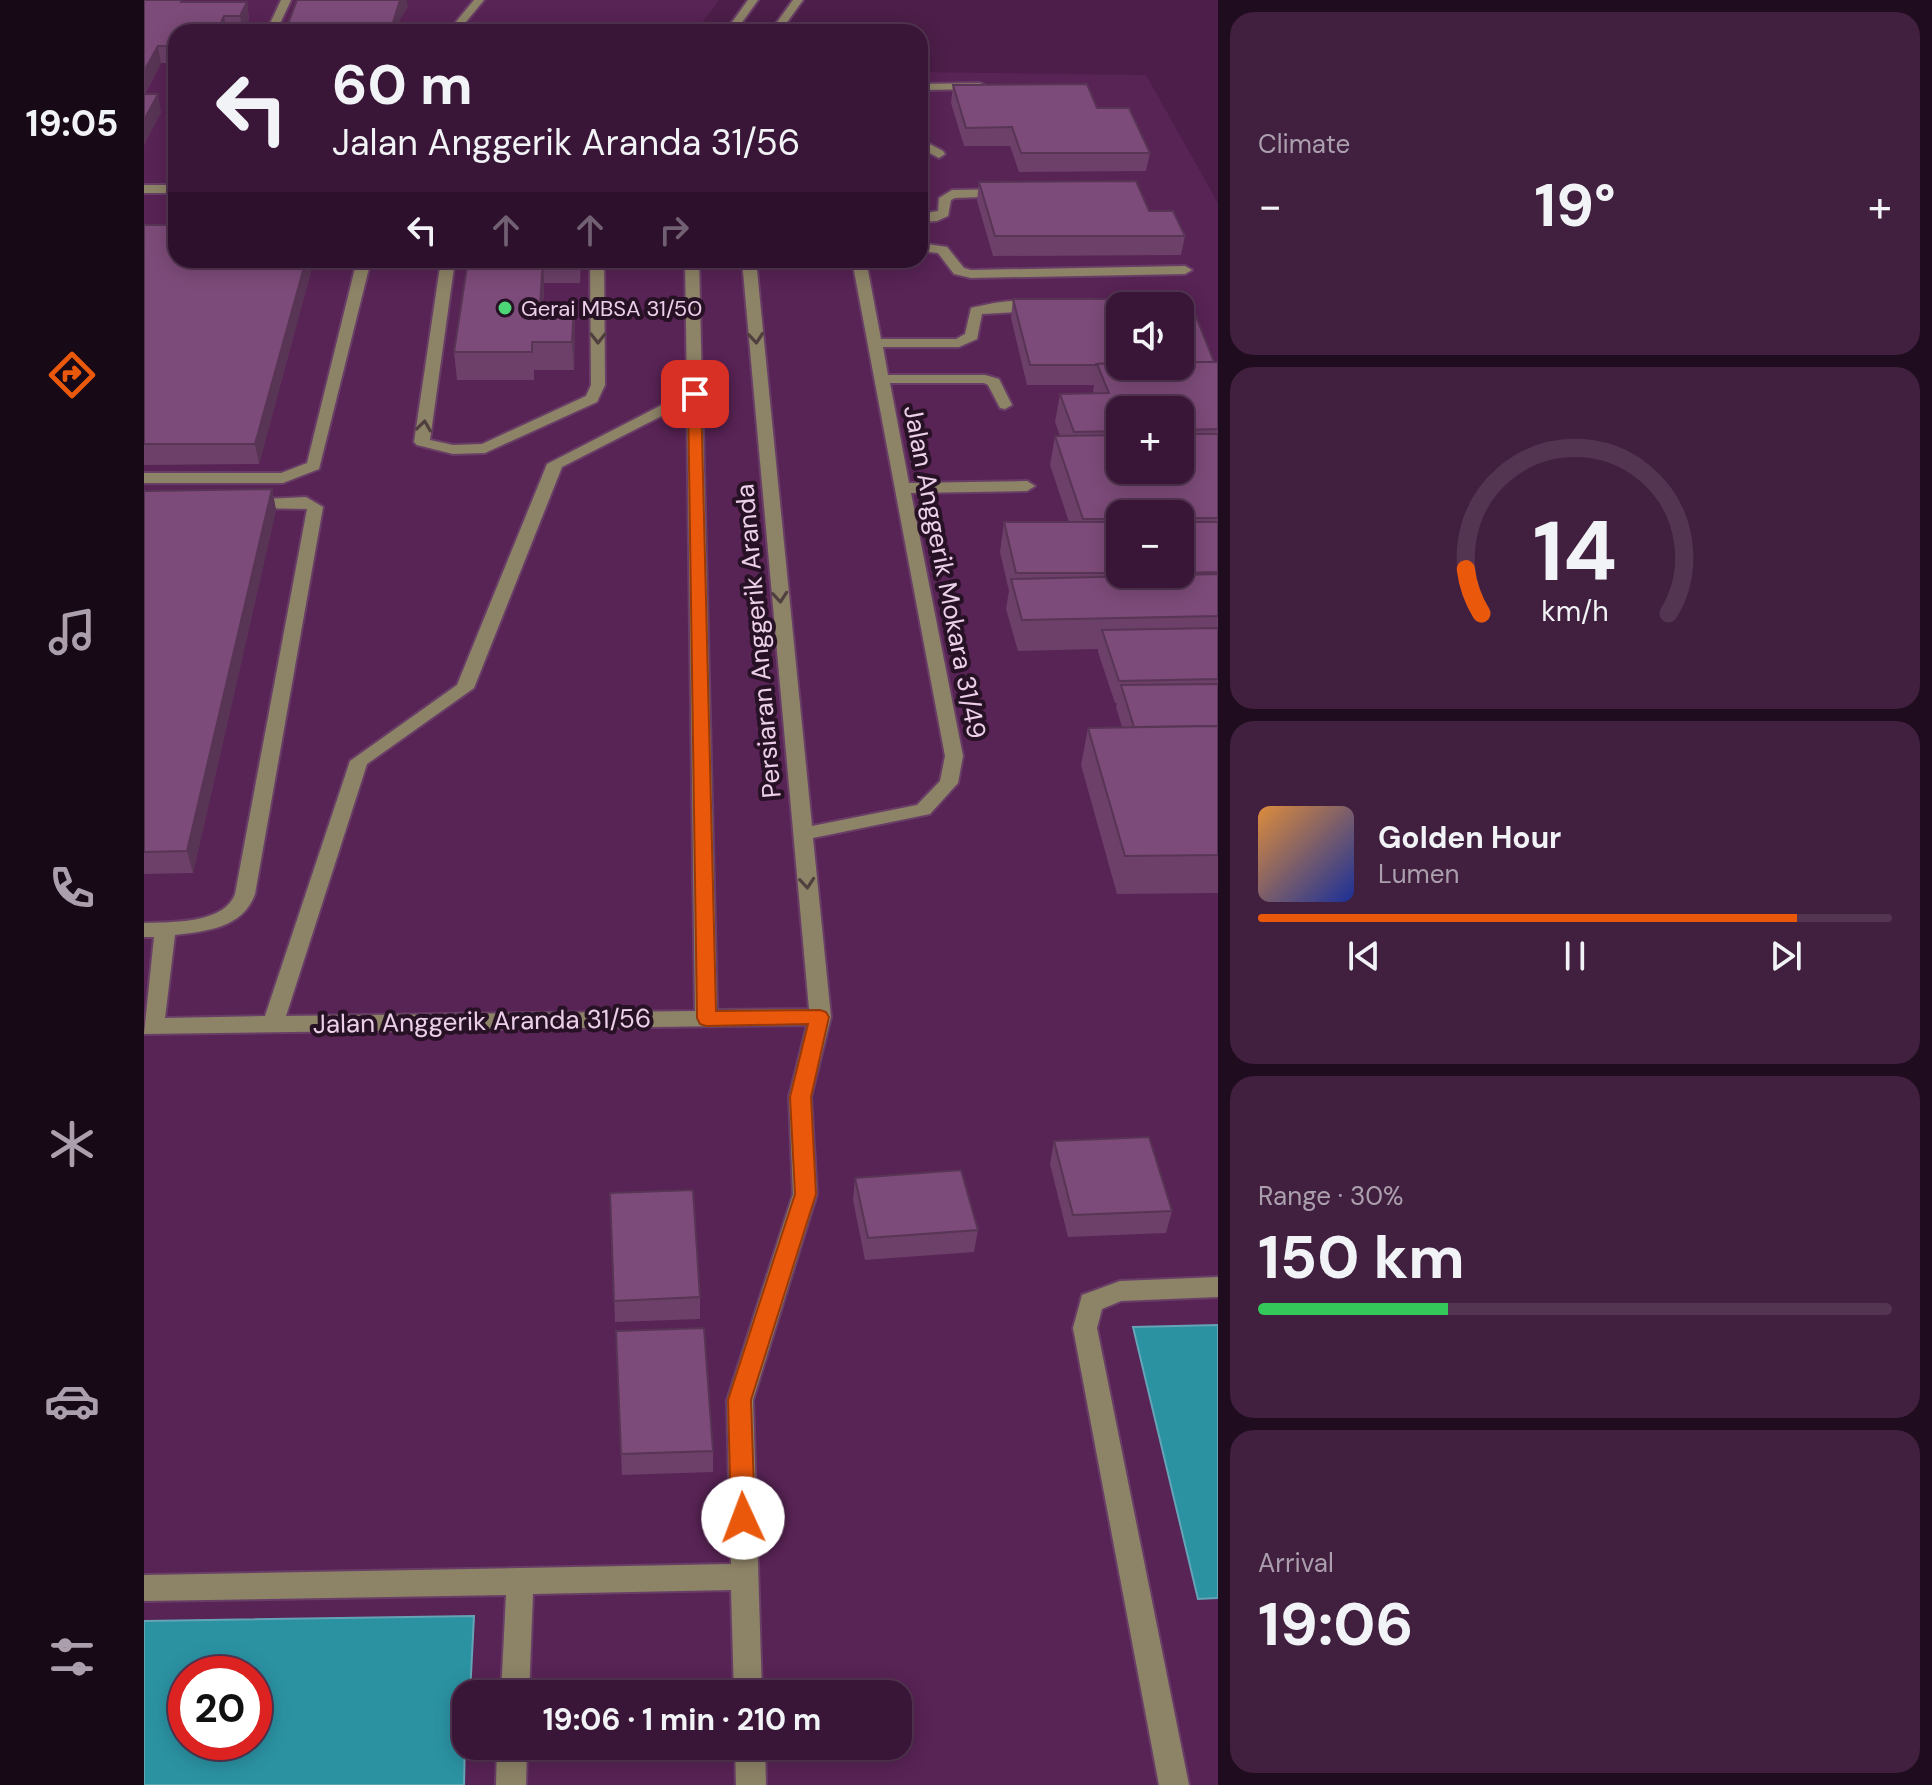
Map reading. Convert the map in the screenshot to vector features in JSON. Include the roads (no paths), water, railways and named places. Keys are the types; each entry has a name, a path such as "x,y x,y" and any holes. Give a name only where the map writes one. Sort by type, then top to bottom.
{"street":[{"path":"275,24 286,0"},
{"path":"461,0 478,0"},
{"path":"460,24 478,0"},
{"path":"736,24 753,0"},
{"path":"781,24 798,0"},
{"path":"928,87 994,86"},
{"path":"928,148 939,154"},
{"path":"144,189 168,189"},
{"path":"928,218 944,213 945,198 952,194 1012,193"},
{"path":"928,248 942,250 959,271 971,274 1185,270"},
{"path":"144,478 283,478 314,466 362,268"},
{"path":"447,268 422,442 446,449 469,450 485,448 592,399 598,385 597,268"},
{"name":"Persiaran Anggerik Aranda","path":"692,268 706,1018"},
{"name":"Persiaran Anggerik Aranda","path":"748,1680 740,1400 805,1194 800,1097 820,1017 750,268"},
{"name":"Jalan Anggerik Mokara 31/49","path":"803,834 923,810 949,783 954,756 861,268"},
{"path":"875,343 959,343 972,336 976,311 995,307 1057,307"},
{"path":"881,379 985,379 994,382 1005,405"},
{"path":"273,1024 359,761 465,688 555,464 695,394"},
{"path":"902,488 1027,486"},
{"path":"148,1026 154,930 229,916 241,906 315,507 306,502 233,503"},
{"name":"Jalan Anggerik Aranda 31/56","path":"148,1026 820,1017"},
{"path":"1174,1785 1085,1328 1091,1302 1120,1291 1218,1287"},
{"path":"144,1588 744,1577"},
{"path":"516,1680 520,1582"},
{"path":"511,1785 512,1760"},
{"path":"750,1760 751,1785"}],"place":[{"name":"Gerai MBSA 31/50","path":"505,308"}]}
